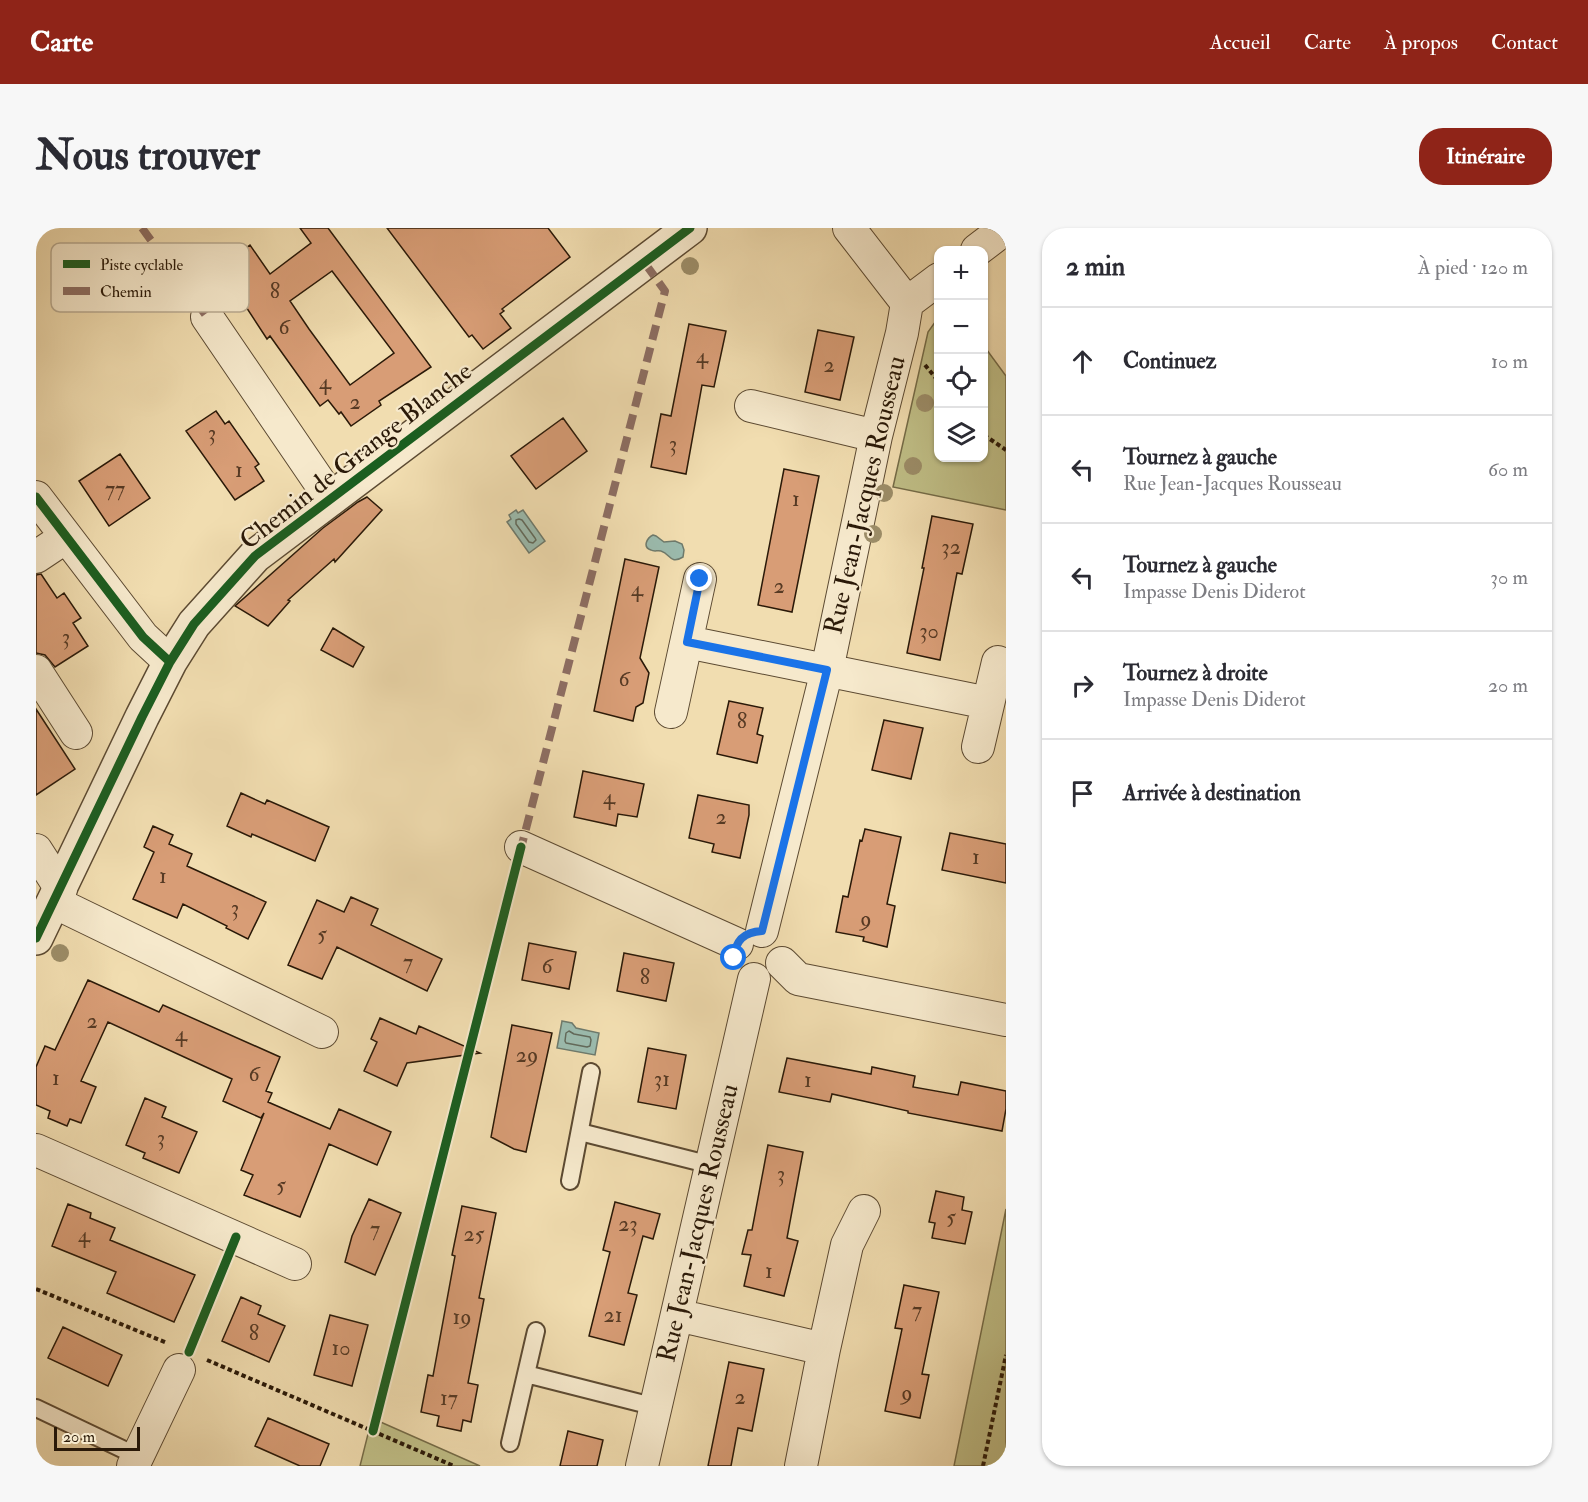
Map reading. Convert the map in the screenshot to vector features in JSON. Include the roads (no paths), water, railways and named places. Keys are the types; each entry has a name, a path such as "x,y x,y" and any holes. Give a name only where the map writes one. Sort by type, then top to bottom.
{"street":[{"name":"Chemin de Grange Blanche","path":"36,938 170,662 194,624 255,556 690,228"},
{"path":"849,228 907,303 934,283"},
{"path":"982,246 1006,228"},
{"name":"Rue Jean-Jacques Rousseau","path":"749,937 827,670 876,436 902,333 907,303"},
{"path":"207,317 331,499"},
{"path":"751,406 876,436"},
{"path":"36,497 143,637 170,662"},
{"path":"36,557 66,537"},
{"path":"671,712 700,579"},
{"path":"687,642 988,703"},
{"path":"978,747 998,662"},
{"path":"36,671 76,733"},
{"path":"521,847 749,937"},
{"path":"36,850 57,896 322,1032"},
{"path":"769,933 780,942 783,949 782,963 779,970 768,978 754,980 747,977 736,966 734,951 749,937 769,933"},
{"path":"782,963 798,978 1006,1020"},
{"name":"Rue Jean-Jacques Rousseau","path":"642,1466 754,980"},
{"path":"36,1149 295,1264"},
{"path":"801,1466 847,1245 864,1211"},
{"path":"677,1316 824,1349"},
{"path":"135,1461 182,1356"}],"lane":[{"path":"570,1181 591,1072"},
{"path":"580,1131 711,1165"},
{"path":"510,1443 536,1331"},
{"path":"526,1374 656,1407"},
{"path":"36,1408 135,1461"}],"water":[{"path":"516,510 518,513 523,510 545,541 529,553 507,522 511,519 509,515"},
{"path":"653,535 664,542 675,541 682,544 683,557 675,560 664,552 648,549 646,542"},
{"path":"562,1021 572,1023 576,1028 599,1033 595,1055 557,1048"}]}
